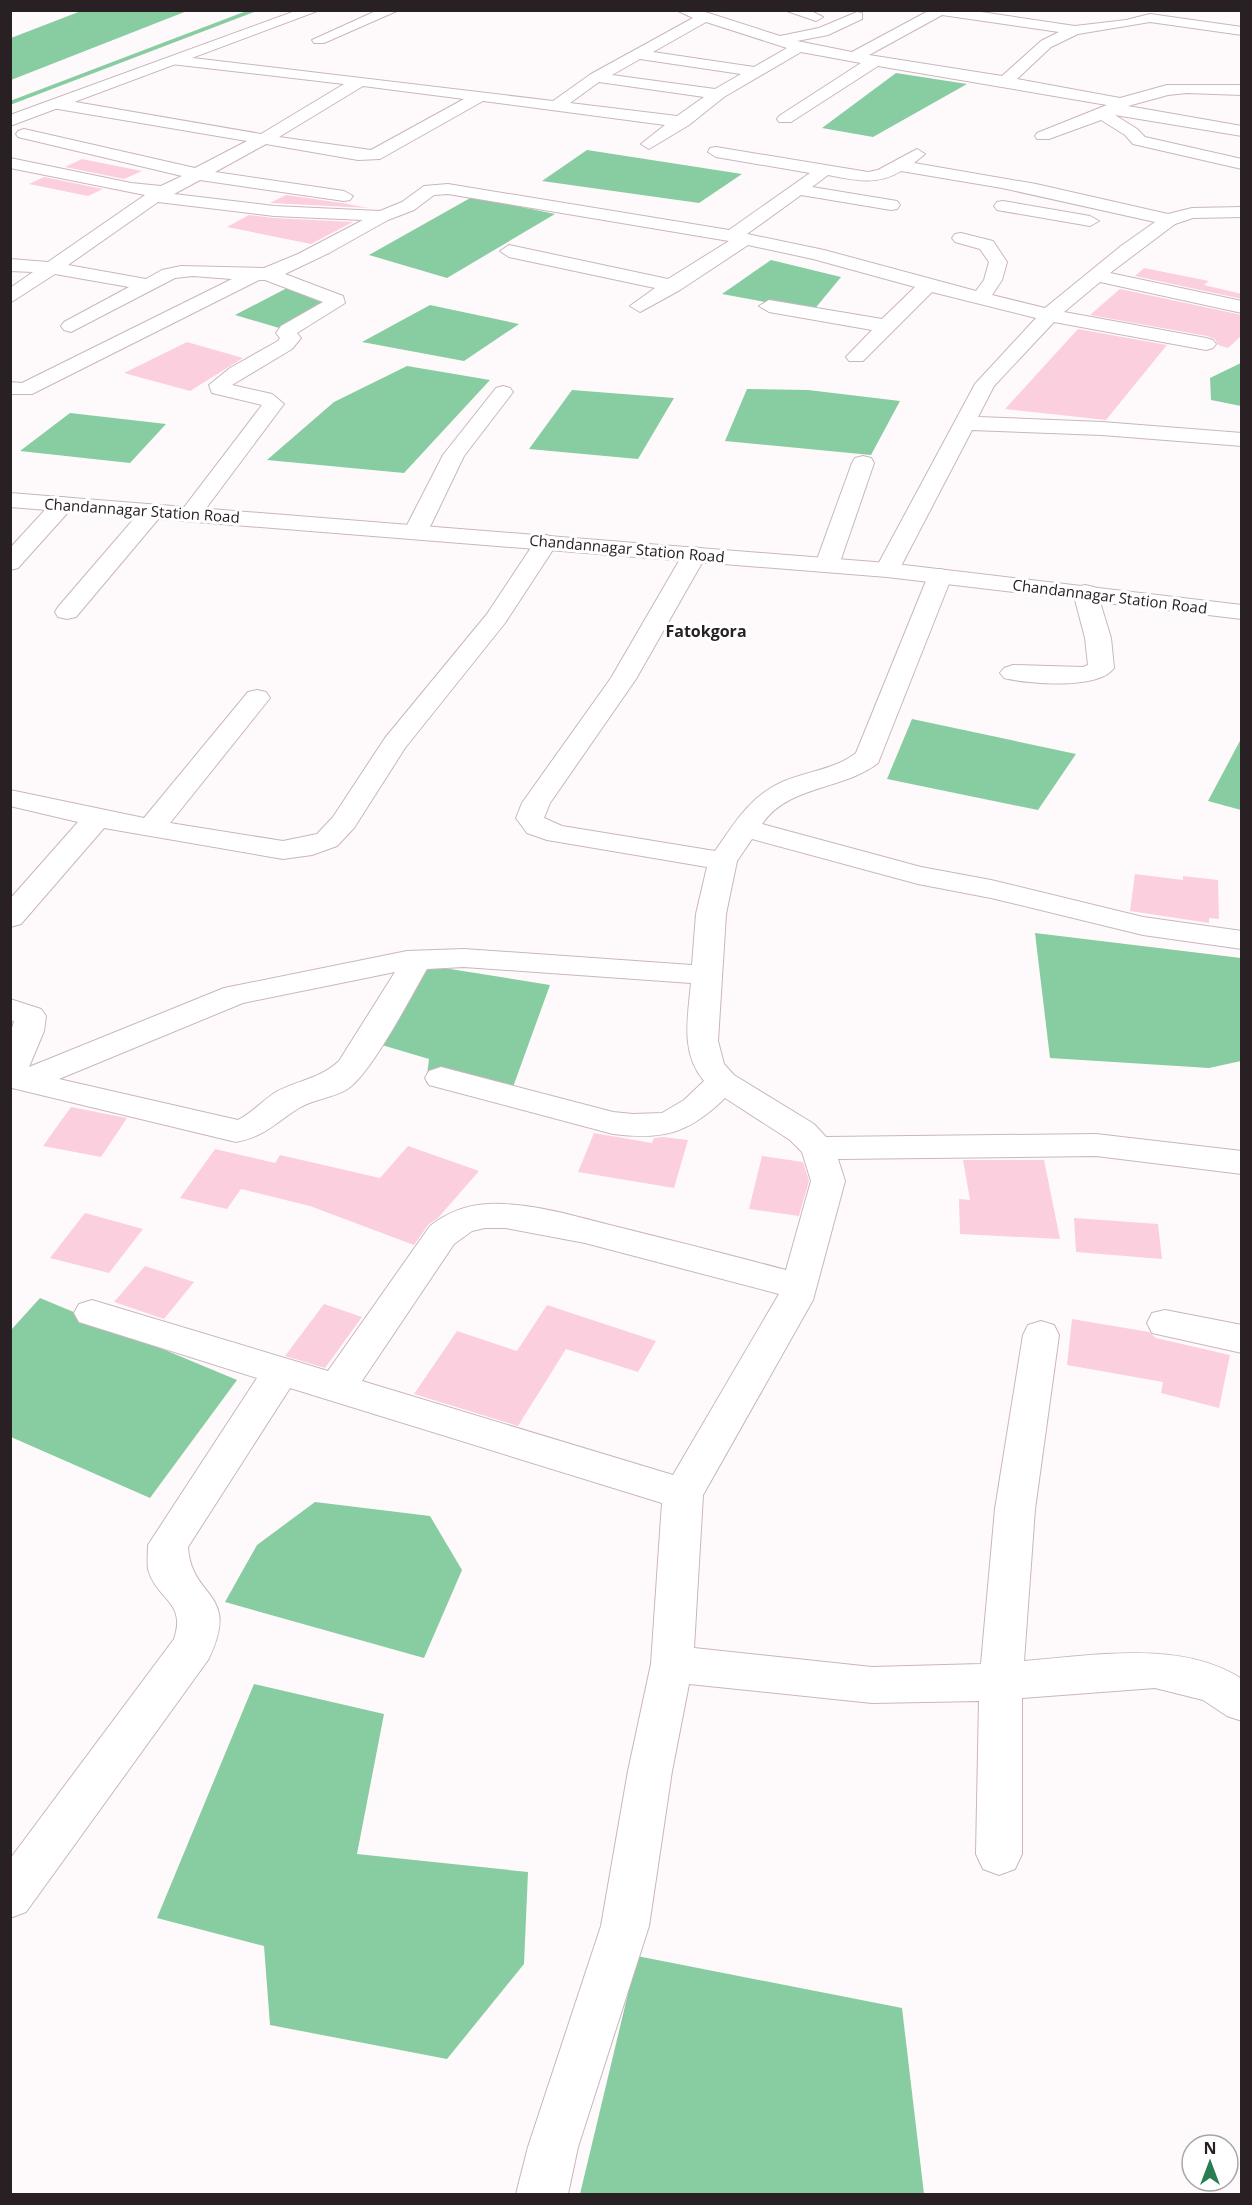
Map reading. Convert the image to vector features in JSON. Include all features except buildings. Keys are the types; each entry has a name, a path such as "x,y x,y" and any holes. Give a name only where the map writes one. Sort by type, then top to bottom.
{"street":[{"path":"11,121 313,10"},
{"path":"319,40 392,10"},
{"path":"791,10 816,17"},
{"path":"1029,24 1058,10"},
{"path":"855,57 941,11 1075,30 1126,24 1150,18 1203,15 1242,31"},
{"path":"557,105 596,77 638,54 696,13 800,47 1006,81 1114,108 1242,130"},
{"path":"782,40 824,32 856,16"},
{"path":"1006,81 1046,44 1075,30"},
{"path":"649,144 683,122 718,94 800,47"},
{"path":"638,54 758,72"},
{"path":"785,119 875,60"},
{"path":"176,61 360,81 683,122"},
{"path":"596,77 718,94"},
{"path":"10,297 160,194 263,139 360,81"},
{"path":"1043,136 1167,90 1187,88 1242,90"},
{"path":"58,104 358,155 374,155 479,97"},
{"path":"1114,108 1107,117 1146,144 1242,164"},
{"path":"24,134 197,174 408,206"},
{"path":"716,152 868,177 883,175 917,154"},
{"path":"10,163 160,194 274,212 382,216"},
{"path":"900,166 975,176 1057,192 1169,220"},
{"path":"640,306 673,286 823,171"},
{"path":"10,406 18,389 382,216 408,206 430,190 447,189 599,212 738,237 817,254 1049,315 1206,344"},
{"path":"796,190 891,205"},
{"path":"1200,213 1225,195"},
{"path":"1004,206 1105,225"},
{"path":"887,570 985,384 1049,315 1169,220 1200,213 1242,212"},
{"path":"1127,230 1148,235"},
{"path":"960,237 987,245 998,262 993,280 981,297"},
{"path":"508,251 673,286"},
{"path":"10,265 53,268 148,285"},
{"path":"71,326 148,285 184,269 262,274 336,300 288,330 286,333 291,338 285,345 219,385 219,388 265,398 274,404 190,514"},
{"path":"1096,276 1242,307"},
{"path":"856,357 929,285"},
{"path":"769,306 886,326"},
{"path":"416,531 454,455 504,392"},
{"path":"963,423 1150,430 1242,440"},
{"path":"827,565 863,463"},
{"name":"Chandannagar Station Road","path":"10,500 887,570 1242,612"},
{"path":"10,563 63,504"},
{"path":"67,612 152,512"},
{"path":"10,798 97,818 261,848 283,850 312,846 327,840 344,822 393,744 496,618 546,542"},
{"path":"695,554 624,679 536,803 530,818 537,827 557,834 723,861"},
{"path":"542,2194 553,2147 625,1926 650,1771 672,1664 683,1494 795,1300 828,1181 818,1148 802,1132 722,1082 709,1066 702,1041 706,975 711,914 723,861 757,811 777,795 854,768 868,757 940,576"},
{"path":"1013,673 1088,675 1101,668 1098,638 1085,592"},
{"path":"151,828 257,698"},
{"path":"10,918 97,818"},
{"path":"744,828 918,875 991,889 1143,926 1242,940"},
{"path":"24,1081 235,995 418,959 464,958 706,975"},
{"path":"10,1009 30,1016 31,1025 12,1061 12,1073 24,1081 141,1108 213,1128 249,1130 288,1100 340,1081 351,1068 418,959"},
{"path":"441,1078 613,1123 638,1127 665,1127 678,1122 722,1082"},
{"path":"818,1148 1096,1144 1242,1163"},
{"path":"337,1388 442,1235 461,1221 485,1215 506,1216 585,1231 799,1286"},
{"path":"92,1313 683,1494"},
{"path":"1165,1323 1242,1339"},
{"path":"999,1854 1002,1681 1015,1509 1041,1335"},
{"path":"10,1897 193,1647 201,1625 198,1609 169,1569 168,1545 281,1371"},
{"path":"672,1664 872,1685 1002,1681 1155,1670 1215,1685 1242,1703"}],"shaded area":[{"path":"81,11 187,11 11,80 11,38"},
{"path":"896,73 967,84 873,137 822,128"},
{"path":"587,150 742,174 699,203 542,181"},
{"path":"472,197 555,214 447,278 369,255"},
{"path":"771,260 841,277 813,311 722,294"},
{"path":"287,288 329,302 279,328 235,315"},
{"path":"430,305 519,324 464,361 362,342"},
{"path":"1241,363 1241,406 1211,400 1210,378"},
{"path":"407,366 490,380 404,473 267,460 334,402"},
{"path":"747,389 808,390 900,401 871,455 725,441"},
{"path":"572,390 674,398 638,459 529,449"},
{"path":"70,413 166,424 130,463 20,451"},
{"path":"912,719 1076,754 1038,810 887,779"},
{"path":"1241,739 1241,810 1208,801"},
{"path":"1035,933 1241,958 1241,1061 1209,1068 1050,1058"},
{"path":"425,965 550,985 509,1098 426,1083 429,1059 375,1043"},
{"path":"40,1298 237,1380 150,1498 11,1437 11,1330"},
{"path":"315,1502 430,1516 462,1570 424,1658 225,1602 257,1545"},
{"path":"254,1684 384,1714 357,1854 528,1872 524,1964 447,2059 270,2025 264,1946 157,1918"},
{"path":"637,1956 902,2008 924,2194 580,2194"}],"waterway":[{"path":"10,103 256,10"}],"district":[{"name":"Fatokgora","path":"706,631"}]}
